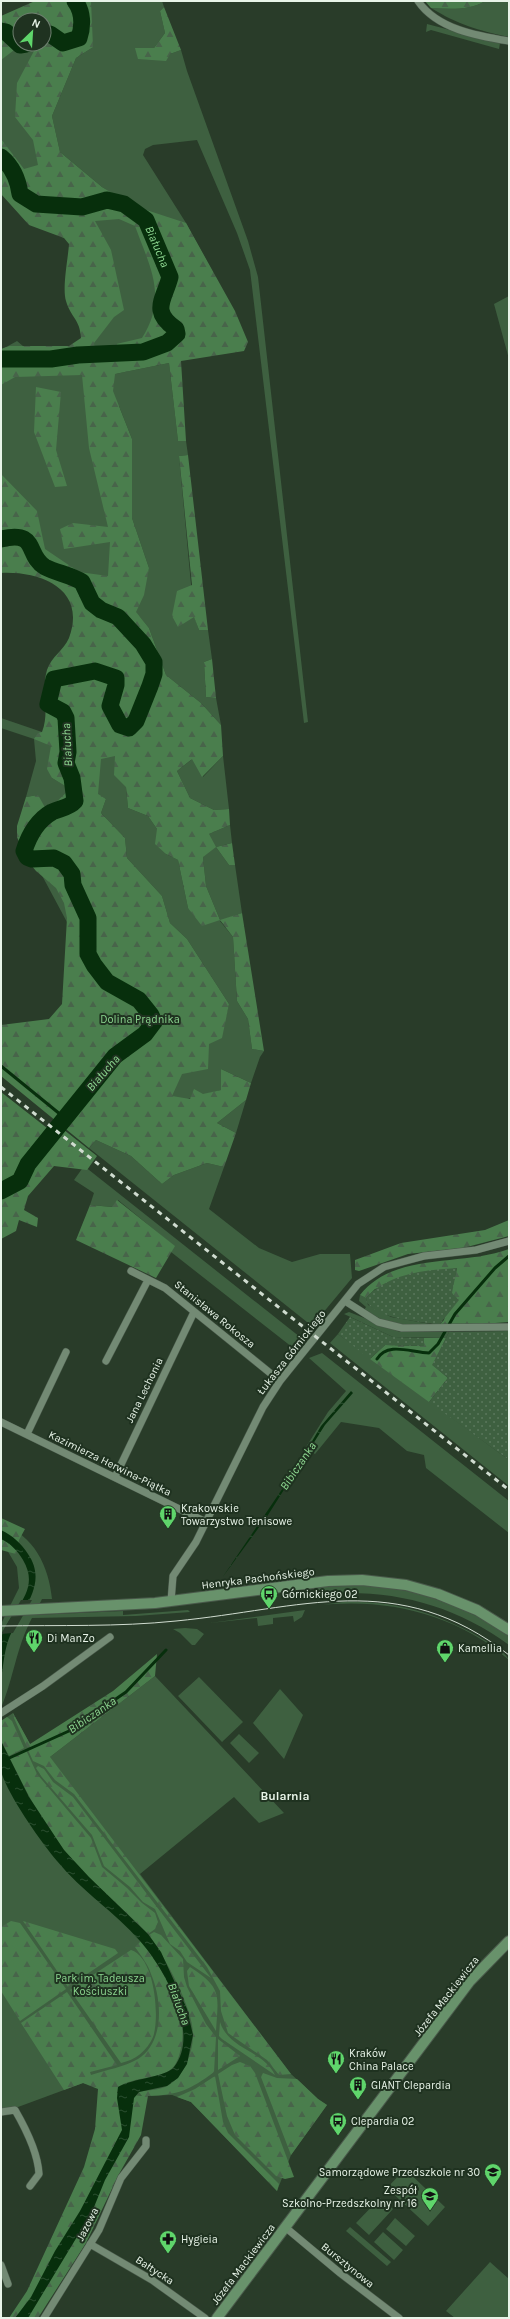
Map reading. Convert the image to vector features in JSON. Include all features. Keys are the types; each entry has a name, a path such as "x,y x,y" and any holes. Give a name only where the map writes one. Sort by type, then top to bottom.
{"street":[{"path":"418,1 424,9 437,19 454,28 509,41"},
{"name":"Łukasza Górnickiego","path":"171,1601 173,1576 206,1522 263,1407 280,1381 358,1284 384,1267 424,1256 476,1250 509,1241"},
{"name":"Stanisława Rokosza","path":"131,1271 165,1288 280,1381"},
{"path":"106,1361 148,1280"},
{"path":"345,1301 378,1322 402,1328 509,1328"},
{"name":"Jana Lechonia","path":"115,1477 194,1312"},
{"path":"27,1434 66,1352"},
{"name":"Kazimierza Herwina-Piątka","path":"1,1422 206,1522"},
{"name":"Henryka Pachońskiego","path":"4,1610 36,1610 171,1601 328,1581 377,1581 415,1587 446,1597 477,1610 509,1630"},
{"path":"3,1711 110,1637"},
{"name":"Józefa Mackiewicza","path":"217,2318 470,1981 509,1941"},
{"path":"1,2112 15,2110 27,2132 39,2167 39,2174 30,2186"},
{"name":"Jazowa","path":"47,2316 98,2230 121,2178 146,2146 146,2140"},
{"name":"Bursztynowa","path":"285,2227 340,2273 399,2318"},
{"name":"Bałtycka","path":"90,2244 152,2280 205,2318"},
{"path":"1,2265 8,2284"},
{"path":"47,2316 55,2318"}],"green space":[{"name":"Dolina Prądnika","path":"35,1 91,1 93,47 76,58 52,116 60,152 102,187 134,206 186,223 235,311 248,342 244,351 181,361 186,441 178,441 169,363 115,374 113,391 132,439 132,518 149,568 144,595 136,612 149,628 166,675 201,703 221,725 223,756 202,777 192,759 177,771 190,798 214,810 229,809 230,825 209,834 216,847 203,857 206,886 220,920 202,926 188,908 178,860 166,854 155,844 157,829 148,816 128,808 126,787 114,775 115,756 101,759 98,794 106,799 101,813 125,838 127,858 162,896 170,923 187,939 229,1004 222,1038 209,1044 208,1069 182,1074 172,1096 190,1099 194,1089 203,1094 221,1090 221,1069 251,1083 246,1100 217,1123 236,1133 224,1167 207,1163 174,1175 162,1184 131,1156 96,1140 89,1148 1,1076 1,1025 49,1019 62,1004 67,918 64,903 56,888 36,871 27,860 17,837 17,826 26,797 38,795 47,811 70,789 52,778 47,769 51,746 34,739 38,733 42,732 44,724 46,709 45,678 47,670 51,661 67,642 73,621 72,607 66,595 57,586 31,575 1,573 1,474 37,511 45,549 79,572 108,576 110,542 64,549 60,529 73,523 108,527 89,448 82,375 15,377 1,385 1,349 9,346 69,346 81,338 79,327 68,307 65,295 69,244 64,238 29,225 1,194 1,139 24,169 38,165 33,140 15,117 17,83 33,52 52,52 52,12 12,12 12,52 1,60 1,16","holes":["119,219 135,226 154,282 155,295 154,309 150,323 142,338 95,349 94,343 114,317 124,310 111,250 95,221"]},
{"name":"Dolina Prądnika","path":"45,1 162,1 164,7 160,11 165,33 154,48 170,54 181,50 187,71 248,241 258,277 308,722 304,723 250,270 237,233 197,140 153,145 145,149 143,155 186,223 234,311 115,374 169,363 178,441 186,441 188,455 179,456 194,616 199,630 208,630 212,659 204,662 206,697 216,698 221,725 201,703 166,675 149,628 139,616 203,777 223,756 229,809 214,810 190,798 177,771 191,760 126,787 128,808 148,816 157,829 166,854 178,860 188,908 220,920 206,886 203,857 209,834 230,825 232,843 216,847 229,865 235,865 242,913 220,921 233,937 237,1001 248,1019 252,1049 264,1051 260,1057 251,1083 221,1069 221,1090 173,1103 66,1017 68,924 38,868 38,795 26,797 36,761 34,739 1,728 1,718 42,732 51,746 52,778 67,787 73,664 87,606 36,568 1,561 1,350 17,341 36,357 89,347 75,213 1,189 1,19 12,14 12,52 52,52 52,12 18,12","holes":["93,47 76,58 52,116 60,152 102,187 118,197 48,187 50,115 73,59","119,406 132,439 132,518 149,568 138,606","100,796 106,799 101,813 125,838 127,858 162,896 170,923 187,939 229,1004 226,1016 93,809"]},
{"path":"425,1 485,1 466,8 452,9 431,8"},
{"path":"485,1 509,1 509,37 468,26 450,19 431,8 466,8"},
{"path":"164,7 181,50 170,54 166,61 138,59 135,48 154,48 165,33 160,11"},
{"path":"427,24 500,43 499,49 431,30 426,32"},
{"path":"509,296 509,359 494,304"},
{"path":"36,387 61,392 56,450 67,486 55,487 34,432"},
{"path":"188,455 208,630 199,630 194,617 178,627 172,616 177,591 192,585 179,456"},
{"path":"212,659 216,698 206,697 204,662"},
{"path":"232,843 235,865 229,865 216,847"},
{"path":"242,913 264,1051 252,1049 248,1019 237,1001 233,937 220,920"},
{"path":"1,1092 47,1128 54,1122 97,1156 87,1170 54,1166 28,1196 24,1210 38,1218 37,1227 19,1220 16,1231 1,1239"},
{"path":"246,1100 236,1133 217,1123"},
{"path":"96,1140 131,1156 162,1184 174,1175 207,1163 224,1167 209,1209 259,1248 292,1262 320,1254 350,1254 352,1278 312,1326 89,1148"},
{"path":"84,1166 300,1337 292,1347 171,1252 174,1246 118,1200 113,1207 90,1205 94,1193 74,1180"},
{"path":"117,1200 175,1246 156,1278 76,1240 90,1205 112,1207"},
{"path":"509,1220 509,1236 463,1248 408,1254 359,1271 355,1270 355,1260 401,1243 485,1230"},
{"path":"509,1249 509,1322 453,1326 439,1325 444,1320 457,1268 375,1289 366,1298 360,1295 374,1281 391,1272 410,1266 430,1262 470,1258"},
{"path":"457,1268 452,1293 459,1300 439,1325 391,1317 374,1309 367,1303 366,1298 375,1290 396,1278 420,1272"},
{"path":"360,1295 366,1298 368,1305 391,1317 442,1326 411,1326 382,1319 364,1310 366,1307 359,1301"},
{"path":"349,1312 400,1332 449,1332 446,1338 393,1337 344,1314"},
{"path":"350,1317 393,1337 424,1338 424,1346 385,1345 370,1359 338,1334"},
{"path":"509,1331 509,1460 429,1402 448,1378 432,1365 449,1332"},
{"path":"338,1334 509,1460 509,1486 330,1343"},
{"path":"424,1338 446,1338 433,1365 448,1378 429,1402 370,1359 385,1345 424,1346"},
{"path":"322,1353 509,1501 509,1533 426,1468 424,1455 407,1451 379,1428 341,1422 315,1454 306,1447 328,1412 346,1391 309,1358"},
{"path":"1,1518 25,1529 19,1540 16,1554 1,1550"},
{"path":"1,1525 13,1529 31,1544 38,1553 43,1564 52,1599 42,1599 34,1615 123,1611 123,1615 188,1610 190,1612 136,1616 32,1618 22,1640 1,1708 1,1624 19,1588 17,1567 7,1550"},
{"path":"368,1585 387,1587 424,1595 459,1608 493,1625 509,1636 509,1645 487,1630 464,1618 440,1608 416,1601 365,1593 313,1595 315,1590 319,1587"},
{"path":"343,1602 381,1603 399,1606 435,1616 469,1631 502,1652 509,1660 466,1630 418,1612 366,1604 314,1606"},
{"path":"305,1610 302,1617 294,1622 293,1616 273,1618 273,1624 258,1626 257,1618 210,1623"},
{"path":"173,1629 197,1629 204,1634 195,1645 192,1645 180,1633"},
{"path":"157,1654 155,1676 50,1757 291,2074 279,2075 267,2060 228,2033 221,2011 220,1991 207,1967 74,1794 55,1780 44,1766 33,1761 28,1750 35,1747 27,1747 14,1718 13,1713 30,1744 113,1691"},
{"name":"Park im. Tadeusza Kościuszki","path":"155,1676 284,1813 259,1823 234,1797 140,1874 291,2074 318,2099 327,2105 291,2155 277,2191 191,2102 172,2095 132,2096 83,2083 18,2107 1,2109 1,1721 13,1713 30,1744 50,1757"},
{"path":"199,1677 243,1722 222,1742 178,1696"},
{"path":"280,1689 303,1715 284,1759 253,1723"},
{"path":"7,1717 12,1721 24,1748 9,1756 1,1741 1,1721"},
{"path":"239,1734 259,1753 249,1763 230,1743"},
{"path":"26,1750 37,1774 91,1838 102,1867 155,1913 158,1922 155,1929 148,1934 75,1863 47,1826 31,1800 10,1759"},
{"path":"38,1766 44,1769 53,1782 73,1797 211,1978 187,1962 180,1951 170,1944 155,1909 143,1902 130,1887 104,1866 92,1835 41,1776 36,1768"},
{"path":"11,1921 20,1923 66,1989 20,2021 1,1991 1,1927"},
{"path":"23,1921 115,1949 118,1953 68,1987"},
{"path":"154,1932 161,1935 183,1959 184,1977 187,1987 206,2024 216,2037 214,2072 198,2083 176,2093 148,2096 141,2135 119,2174 86,2243 38,2318 9,2318 27,2291 84,2167 95,2129 98,2089 83,2083 64,2090 21,2023 67,1992 117,2065 90,2072 91,2075 133,2062 138,2059 147,2051 153,2042 159,2020 159,2007 155,1984 148,1967 135,1947 141,1941 166,1979 179,2008 182,2023 180,2052 176,2064 167,2072 130,2081 118,2087 117,2093 142,2096 139,2092 158,2089 169,2085 179,2076 187,2063 193,2042 192,2024 189,2011 177,1983 149,1935"},
{"path":"131,1950 139,1955 146,1964 154,1989 156,2016 155,2028 153,2037 144,2051 131,2060 121,2063 70,1990"},
{"path":"190,1967 201,1974 208,1981 216,1994 216,2031 189,1986 187,1971"},
{"path":"220,2022 224,2031 231,2039 263,2060 275,2075 222,2039 219,2036"},
{"path":"218,2039 240,2056 218,2070"},
{"path":"240,2062 250,2066 255,2073 294,2177 285,2179 276,2176 235,2135 227,2116 218,2074"},
{"path":"263,2073 277,2078 297,2079 318,2099 327,2105 291,2155 261,2077"},
{"path":"215,2076 223,2122 228,2133 279,2184 277,2191 191,2102 177,2097 195,2089"},
{"path":"405,2169 445,2207 428,2226 387,2188"},
{"path":"380,2198 393,2209 369,2235 356,2223"},
{"path":"395,2218 415,2236 406,2246 386,2229"},
{"path":"350,2227 391,2262 387,2266 346,2231"},
{"path":"383,2232 403,2250 394,2260 374,2242"},
{"path":"490,2262 509,2279 509,2318 455,2318 446,2311"}],"water":[{"path":"44,1140 52,1144 39,1157 17,1185 1,1197 1,1185 18,1175"},
{"path":"351,1391 353,1393 325,1425 268,1515 222,1578 295,1470 321,1426"},
{"path":"1,1530 20,1543 34,1566 36,1577 30,1599 8,1641 1,1680 1,1638 5,1628 27,1591 29,1582 28,1571 23,1560 14,1548 1,1539"},
{"path":"1,1741 29,1797 64,1850 89,1877 148,1934 161,1952 187,2009 193,2035 187,2064 178,2078 167,2086 139,2092 134,2098 129,2137 105,2180 92,2212 28,2318 15,2318 31,2297 55,2251 80,2211 122,2130 117,2098 118,2087 169,2071 174,2067 181,2053 183,2037 181,2019 176,2001 159,1967 149,1953 120,1920 66,1872 42,1842 17,1805 4,1781 1,1771"}],"pier":[{"path":"21,1600 32,1600 13,1633 1,1634"}],"waterway":[{"name":"Białucha","path":"52,35 63,43 79,38 82,19 80,10 75,1"},
{"name":"Białucha","path":"1,31 6,32 12,38"},
{"name":"Białucha","path":"1,157 9,165 14,174 18,183 20,194 36,204 82,207 107,200 124,204 146,220 170,277 162,299 161,311 163,317 176,329 177,334 167,343 143,352 78,355 51,359 1,359"},
{"name":"Białucha","path":"1,539 13,537 21,538 30,545 39,562 45,567 82,582 92,603 101,610 118,617 143,644 154,662 154,674 150,686 136,721 129,728 120,725 110,706 116,685 116,678 95,671 54,679 48,704 63,712 66,718 68,752 66,763 72,778 75,801 67,807 52,812 42,819 31,834 24,851 27,857 32,859 54,858 64,863 72,874 73,885 88,918 88,954 94,965 107,982 139,1000 151,1015 154,1022 145,1034 115,1056 28,1164 20,1181 1,1191"},
{"path":"1,1066 66,1119"},
{"name":"Bibiczanka","path":"377,1359 387,1350 394,1349 429,1353 438,1344 455,1314 495,1268 509,1256"},
{"name":"Bibiczanka","path":"7,1759 69,1731 126,1692 166,1650"}],"tram line":[{"path":"1,1626 154,1623 307,1604 348,1601 388,1603 428,1611 468,1628 509,1655"}],"railway":[{"path":"1,1087 509,1490"}],"place":[{"name":"Krakowskie Towarzystwo Tenisowe","path":"168,1529"},
{"name":"Górnickiego 02","path":"269,1609"},
{"name":"Di ManZo","path":"34,1653"},
{"name":"Kamellia","path":"445,1663"},
{"name":"Kraków China Palace","path":"336,2074"},
{"name":"GIANT Clepardia","path":"358,2100"},
{"name":"Clepardia 02","path":"338,2136"},
{"name":"Samorządowe Przedszkole nr 30","path":"493,2187"},
{"name":"Zespół Szkolno-Przedszkolny nr 16","path":"430,2211"},
{"name":"Hygieia","path":"168,2254"}],"district":[{"name":"Bularnia","path":"285,1796"}]}
